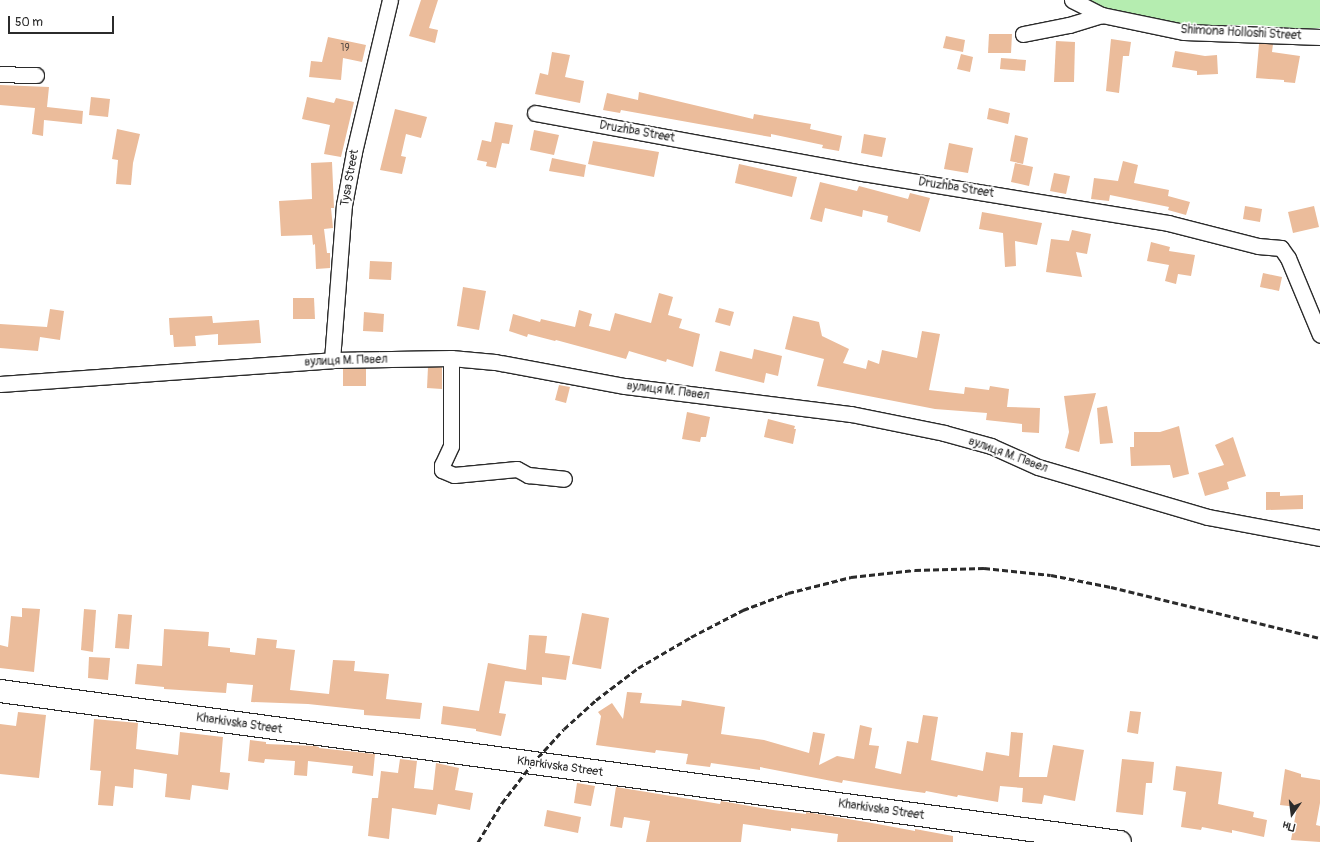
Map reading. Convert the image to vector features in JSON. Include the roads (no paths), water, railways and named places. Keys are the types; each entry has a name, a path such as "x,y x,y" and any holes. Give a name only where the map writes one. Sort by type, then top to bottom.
{"street":[{"name":"Tysa Street","path":"332,360 344,205 354,152 390,0"},
{"name":"Shimona Holloshi Street","path":"1072,0 1102,15 1184,32 1320,37"},
{"path":"1023,34 1069,25 1102,15"},
{"path":"0,74 36,76"},
{"name":"Druzhba Street","path":"536,113 863,173 1168,222 1258,246 1282,248 1288,258 1320,335"},
{"name":"вулиця М. Павел","path":"0,384 332,360 451,358 495,362 625,386 851,414 944,433 991,446 1038,467 1208,517 1320,538"},
{"path":"451,358 451,446 442,465 442,470 446,473 454,475 517,469 528,475 564,479"},
{"name":"Kharkivska Street","path":"0,691 1120,842"}],"railway":[{"path":"478,842 502,803 532,764 564,729 596,700 638,668 691,637 743,610 788,593 851,577 915,570 984,568 1051,575 1111,587 1320,638"}]}
